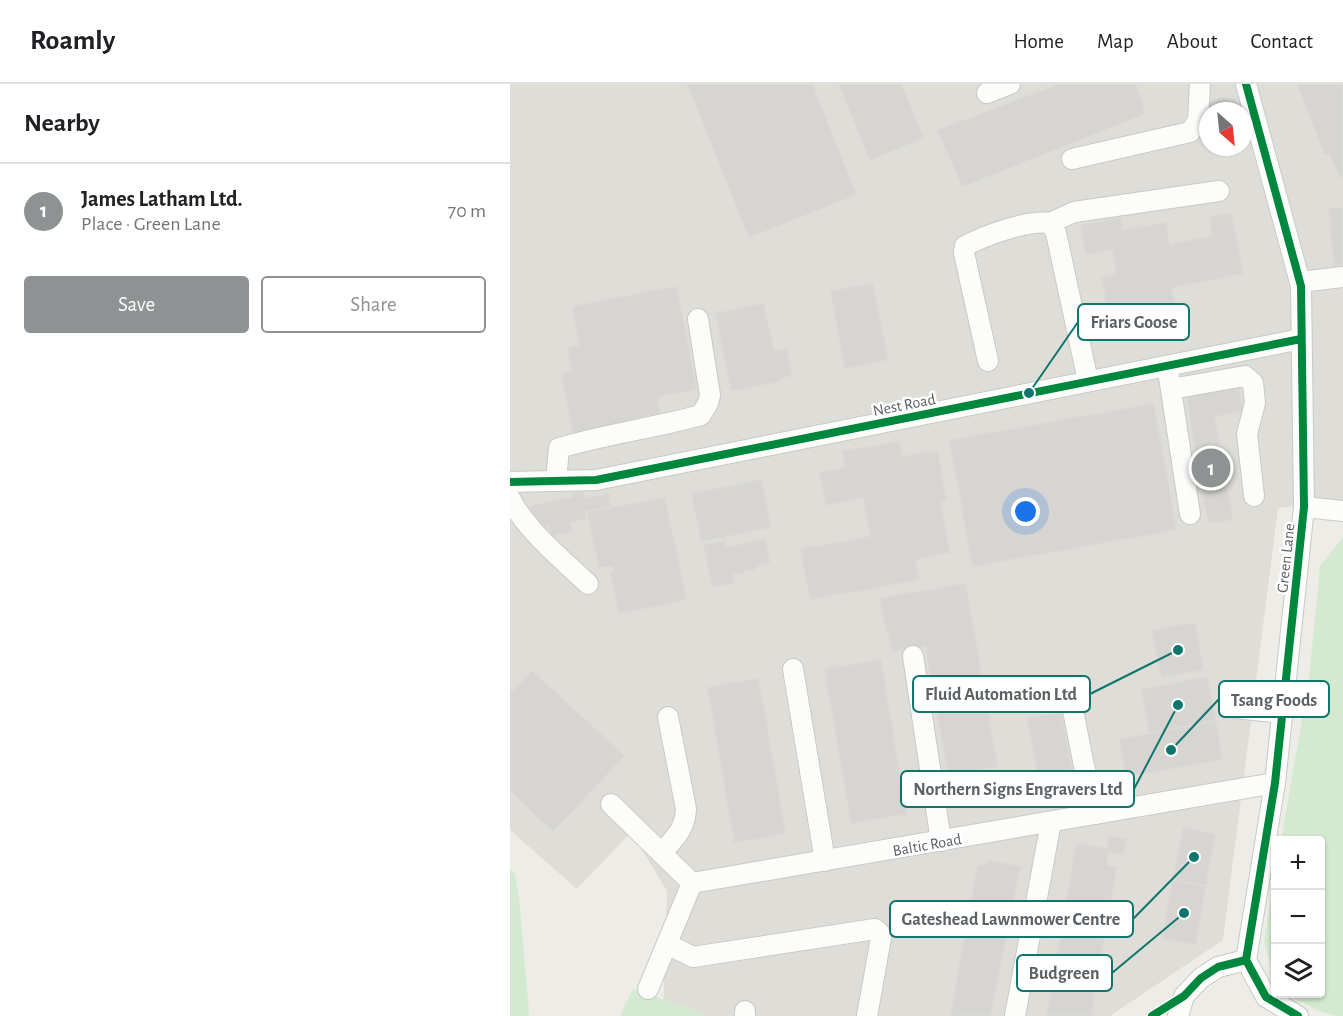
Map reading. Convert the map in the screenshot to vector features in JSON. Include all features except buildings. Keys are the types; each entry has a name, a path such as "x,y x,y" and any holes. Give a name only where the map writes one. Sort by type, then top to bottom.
{"street":[{"path":"987,93 1010,84"},
{"path":"1072,159 1190,132 1198,121 1200,84"},
{"name":"Green Lane","path":"1246,84 1301,286 1304,507 1275,783 1246,960"},
{"path":"988,361 963,253 966,246 1005,230 1037,222 1050,223 1074,212 1219,191"},
{"path":"1050,223 1056,232 1088,381"},
{"path":"1300,282 1343,277"},
{"path":"556,481 559,448 701,415 708,404 710,395 698,319"},
{"name":"Nest Road","path":"510,482 596,480 766,454 1088,381 1301,339"},
{"path":"1167,366 1190,514"},
{"path":"1171,389 1245,376 1253,383 1255,403 1247,434 1254,496"},
{"path":"510,498 514,507 536,534 588,584"},
{"path":"1304,507 1343,511"},
{"path":"913,656 941,841"},
{"path":"793,669 825,861"},
{"path":"1068,690 1096,814"},
{"path":"1236,708 1282,713"},
{"path":"655,848 676,837 685,821 686,809 668,717"},
{"name":"Baltic Road","path":"692,884 1275,783"},
{"path":"611,804 692,884 648,989"},
{"path":"1015,1016 1051,822"},
{"path":"667,944 693,957 875,928 881,938 867,1016"},
{"path":"1178,1016 1184,996 1201,978 1218,967 1246,960 1266,997 1298,1016"}],"shaded area":[{"path":"510,84 1343,84 1343,500 1278,508 1223,940 1110,1016 663,1016 667,891 631,832 577,889 510,830"}],"green space":[{"path":"1343,537 1343,1016 1321,1011 1294,998 1325,998 1325,836 1282,836 1309,679 1320,566"},
{"path":"510,869 515,874 519,897 528,1016 510,1016"},
{"path":"1271,900 1271,965 1264,942"},
{"path":"633,989 704,1013 704,1016 620,1016"}],"cycle path":[{"path":"1246,84 1301,286 1304,507 1275,783 1246,960 1266,997 1298,1016"},
{"path":"510,482 596,480 1301,339"},
{"path":"1152,1016 1184,996 1201,978 1218,967 1246,960"}],"place":[{"name":"Friars Goose","path":"1029,393"},
{"name":"James Latham Ltd.","path":"1211,468"},
{"name":"Fluid Automation Ltd","path":"1178,650"},
{"name":"Northern Signs Engravers Ltd","path":"1178,705"},
{"name":"Tsang Foods","path":"1171,750"},
{"name":"Gateshead Lawnmower Centre","path":"1194,857"},
{"name":"Budgreen","path":"1184,913"}]}
